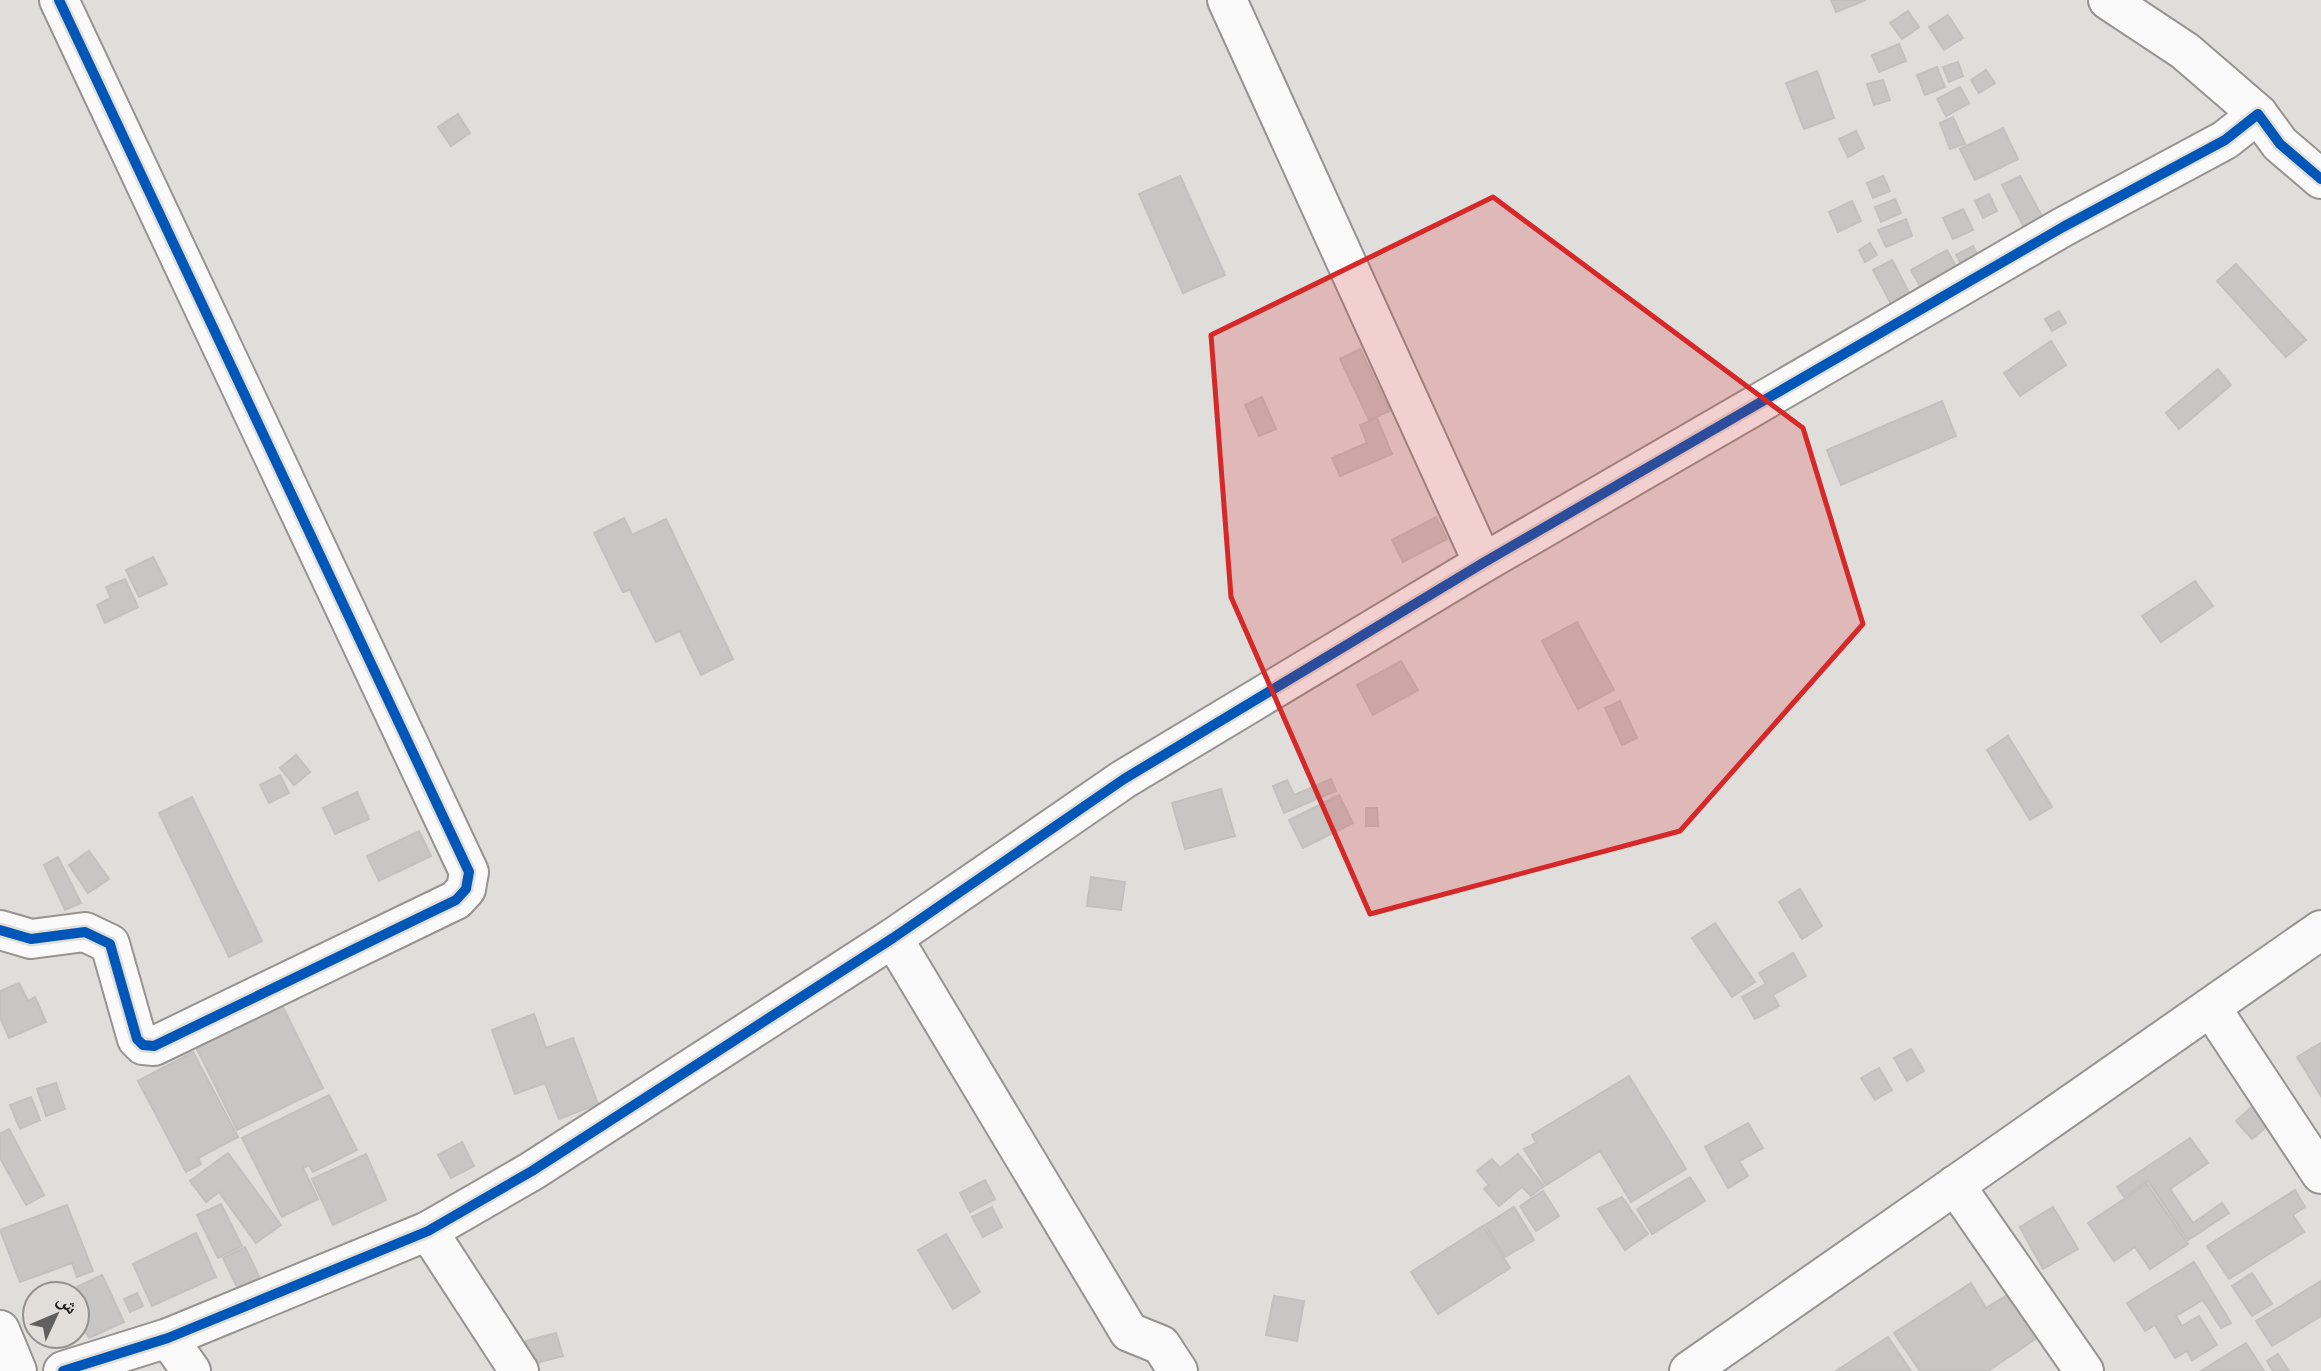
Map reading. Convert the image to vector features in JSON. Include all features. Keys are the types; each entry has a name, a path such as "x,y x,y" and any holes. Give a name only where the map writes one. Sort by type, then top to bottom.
{"street":[{"path":"0,930 32,939 85,932 110,944 137,1039 143,1045 154,1046 456,900 466,889 469,872 59,0"},
{"path":"1227,0 1483,563"},
{"path":"2108,0 2185,51 2258,114 2280,144 2321,179"},
{"path":"63,1371 168,1338 428,1231 532,1171 893,938 1124,779 1483,563 2063,227 2225,140 2258,114"},
{"path":"1693,1370 1955,1185 2212,1009 2321,930"},
{"path":"893,938 1129,1332 1161,1345 1178,1371"},
{"path":"2212,1009 2321,1174"},
{"path":"1955,1185 2084,1371"},
{"path":"428,1231 519,1371"},
{"path":"0,1330 18,1371"},
{"path":"168,1338 191,1371"}],"highlighted area":[{"path":"1493,197 1803,428 1863,624 1680,831 1370,914 1231,597 1211,335"}],"building":[{"path":"1831,0 1866,0 1836,12"},
{"path":"1908,11 1919,27 1902,39 1890,23"},
{"path":"1948,15 1963,38 1944,50 1929,27"},
{"path":"1899,44 1906,61 1879,72 1872,55"},
{"path":"1958,62 1963,76 1949,82 1943,67"},
{"path":"1937,67 1945,87 1925,95 1917,75"},
{"path":"1986,70 1995,83 1979,93 1971,80"},
{"path":"1817,71 1834,118 1804,129 1786,83"},
{"path":"1883,80 1890,100 1874,105 1867,84"},
{"path":"1960,87 1969,103 1946,116 1937,99"},
{"path":"458,114 470,133 451,146 438,127"},
{"path":"1953,117 1965,144 1950,149 1940,123"},
{"path":"2003,128 2018,159 1975,180 1960,149"},
{"path":"1856,131 1864,148 1848,157 1839,139"},
{"path":"1180,176 1225,275 1183,293 1139,194"},
{"path":"1883,176 1890,191 1873,198 1867,183"},
{"path":"2020,176 2048,227 2029,237 2002,185"},
{"path":"1989,194 1997,211 1983,218 1975,201"},
{"path":"1895,199 1901,213 1881,222 1875,207"},
{"path":"1852,201 1861,221 1838,232 1829,212"},
{"path":"1963,209 1973,230 1953,239 1943,218"},
{"path":"1906,219 1912,236 1886,247 1878,230"},
{"path":"1870,243 1877,255 1865,262 1859,250"},
{"path":"1973,246 1984,266 1967,274 1956,255"},
{"path":"1947,250 1963,279 1927,299 1911,270"},
{"path":"1892,260 1911,296 1892,306 1873,270"},
{"path":"2236,264 2306,340 2286,357 2217,281"},
{"path":"2059,311 2066,323 2052,331 2045,319"},
{"path":"2051,341 2066,365 2020,396 2004,373"},
{"path":"1360,349 1390,411 1369,420 1340,359"},
{"path":"2218,369 2231,385 2179,429 2166,413"},
{"path":"1262,397 1276,429 1259,436 1245,405"},
{"path":"1942,401 1956,436 1841,485 1827,450"},
{"path":"1377,418 1392,454 1340,476 1332,458 1367,443 1360,425"},
{"path":"1436,517 1447,539 1403,562 1392,540"},
{"path":"624,518 632,535 666,519 733,659 701,675 680,631 656,642 630,590 623,592 594,533"},
{"path":"153,557 167,584 139,597 126,570"},
{"path":"125,579 138,607 105,623 97,605 111,598 106,587"},
{"path":"2195,581 2213,606 2161,642 2142,616"},
{"path":"1577,622 1614,690 1578,709 1542,641"},
{"path":"1401,661 1418,690 1373,715 1357,685"},
{"path":"1620,701 1637,738 1622,745 1605,708"},
{"path":"2008,736 2052,807 2030,820 1987,750"},
{"path":"296,755 310,772 294,785 280,768"},
{"path":"280,775 289,793 269,803 260,785"},
{"path":"1331,779 1336,791 1284,813 1273,786 1287,780 1294,795"},
{"path":"1221,789 1235,836 1185,849 1172,803"},
{"path":"357,792 369,819 335,834 323,808"},
{"path":"1339,795 1353,823 1303,848 1289,820"},
{"path":"192,797 262,941 229,957 159,813"},
{"path":"1366,808 1377,808 1378,826 1366,826"},
{"path":"419,831 431,856 379,881 367,856"},
{"path":"89,851 109,879 88,893 69,865"},
{"path":"58,857 81,903 65,910 44,865"},
{"path":"1091,877 1125,882 1121,910 1087,906"},
{"path":"1800,889 1822,926 1802,939 1779,902"},
{"path":"1715,923 1755,982 1732,997 1692,938"},
{"path":"1793,953 1806,976 1773,995 1779,1006 1755,1019 1742,997 1766,984 1759,973"},
{"path":"19,983 28,1001 35,997 46,1022 9,1038 0,1017 0,991"},
{"path":"281,1003 323,1088 237,1130 195,1045"},
{"path":"534,1014 546,1048 573,1038 598,1104 559,1119 545,1083 515,1094 492,1030"},
{"path":"2321,1043 2321,1096 2297,1057"},
{"path":"1911,1049 1924,1071 1907,1081 1894,1058"},
{"path":"193,1052 238,1137 198,1158 201,1164 186,1172 138,1081"},
{"path":"1879,1068 1892,1090 1875,1100 1861,1078"},
{"path":"1629,1076 1686,1169 1631,1202 1600,1151 1546,1185 1524,1149 1536,1143 1532,1135"},
{"path":"56,1083 65,1109 46,1116 37,1089"},
{"path":"329,1095 357,1150 313,1172 309,1165 303,1168 318,1199 282,1217 242,1138"},
{"path":"31,1097 40,1120 20,1129 10,1105"},
{"path":"2255,1104 2271,1123 2252,1139 2236,1121"},
{"path":"1748,1123 1763,1148 1739,1161 1748,1176 1728,1188 1705,1147"},
{"path":"9,1129 44,1195 26,1205 0,1158 0,1134"},
{"path":"2190,1138 2208,1163 2170,1189 2193,1223 2222,1203 2229,1213 2188,1240 2148,1181 2124,1197 2117,1187"},
{"path":"462,1142 474,1166 451,1178 438,1155"},
{"path":"228,1153 281,1225 256,1243 219,1192 206,1202 190,1181"},
{"path":"366,1154 386,1200 333,1225 312,1179"},
{"path":"1518,1154 1544,1186 1531,1196 1522,1187 1499,1206 1484,1189 1489,1185 1477,1171 1492,1159 1500,1168"},
{"path":"1690,1177 1705,1201 1652,1234 1637,1209"},
{"path":"985,1180 995,1199 970,1212 960,1193"},
{"path":"2147,1184 2188,1244 2150,1269 2135,1247 2114,1261 2088,1223"},
{"path":"2295,1190 2305,1207 2293,1215 2304,1232 2229,1279 2207,1246"},
{"path":"1543,1191 1559,1216 1536,1231 1520,1206"},
{"path":"1622,1197 1648,1234 1625,1250 1598,1209"},
{"path":"221,1204 242,1246 218,1258 197,1215"},
{"path":"67,1205 93,1271 77,1277 72,1263 20,1282 0,1230"},
{"path":"992,1207 1002,1227 983,1237 972,1217"},
{"path":"1514,1207 1534,1240 1505,1257 1485,1225"},
{"path":"2053,1207 2078,1249 2043,1269 2020,1227"},
{"path":"1483,1226 1510,1268 1438,1314 1411,1272"},
{"path":"196,1233 216,1277 152,1306 133,1264"},
{"path":"946,1234 980,1292 953,1309 918,1250"},
{"path":"245,1247 265,1289 243,1299 223,1258"},
{"path":"2194,1262 2231,1323 2221,1328 2203,1300 2176,1316 2182,1326 2199,1316 2217,1345 2192,1360 2187,1351 2175,1358 2155,1325 2145,1331 2127,1303"},
{"path":"2252,1273 2272,1304 2252,1316 2232,1286"},
{"path":"102,1275 124,1322 91,1337 91,1280"},
{"path":"2321,1281 2321,1316 2272,1346 2256,1321"},
{"path":"1971,1283 1986,1308 2012,1292 2040,1336 1988,1371 1920,1371 1894,1333"},
{"path":"137,1293 143,1306 130,1312 124,1299"},
{"path":"1274,1296 1304,1301 1297,1341 1266,1335"},
{"path":"556,1333 563,1356 532,1364 526,1341"},
{"path":"1888,1337 1911,1371 1836,1371"},
{"path":"2246,1343 2264,1371 2201,1371"},
{"path":"2278,1354 2289,1371 2273,1371 2267,1361"}],"cycle path":[{"path":"0,930 31,939 85,932 110,944 137,1039 143,1045 154,1046 456,900 466,889 469,872 59,0"},
{"path":"63,1371 168,1338 428,1231 532,1171 893,938 1124,779 1483,563 2063,227 2225,140 2258,114 2280,144 2321,179"}]}
